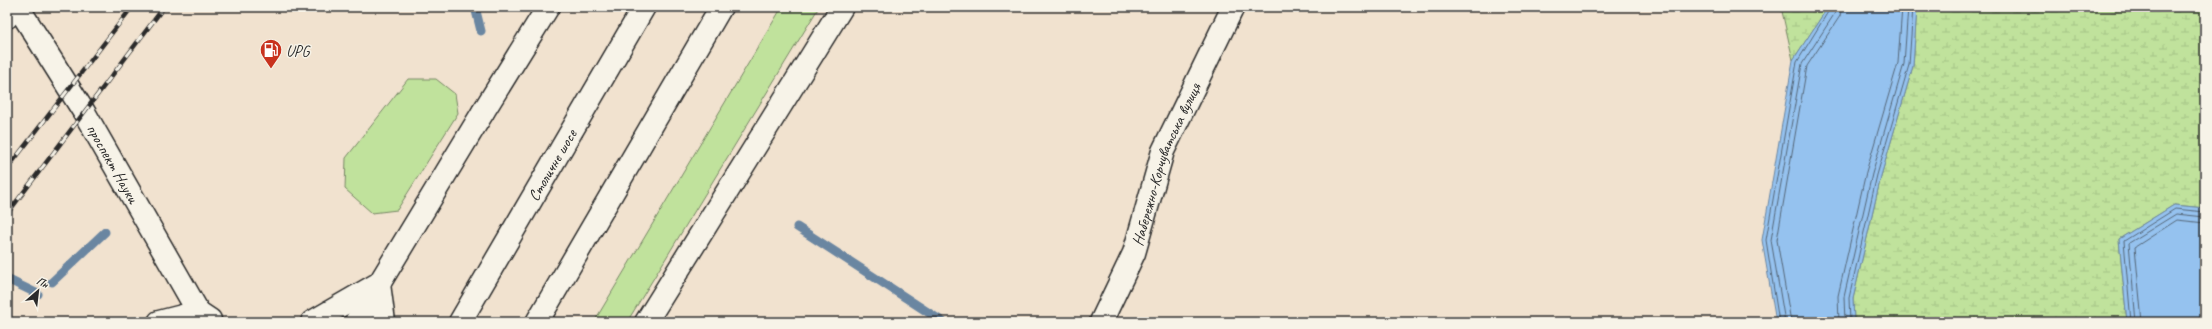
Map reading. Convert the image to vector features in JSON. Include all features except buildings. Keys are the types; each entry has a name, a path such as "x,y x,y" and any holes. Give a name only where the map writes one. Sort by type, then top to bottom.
{"main road":[{"path":"7,17 12,7"},
{"name":"проспект Науки","path":"18,7 84,112 205,319"},
{"path":"356,322 548,7"},
{"name":"Столичне шосе","path":"460,322 644,7"},
{"path":"537,322 721,7"},
{"path":"646,322 842,7"},
{"name":"Набережно-Корчуватська вулиця","path":"1101,322 1134,253 1163,151 1233,7"},
{"path":"312,322 379,284"},
{"path":"379,284 384,322"},
{"path":"159,322 205,319"}],"green space":[{"path":"782,7 819,7 627,322 594,322"},
{"path":"1781,7 1828,7 1793,60"},
{"path":"1917,7 2205,7 2205,208 2174,205 2119,239 2127,322 1854,322 1853,299 1881,176 1913,66"},
{"path":"408,79 436,79 455,94 458,113 397,210 372,213 345,189 346,158"}],"water":[{"path":"1828,7 1917,7 1913,66 1881,176 1853,299 1854,322 1776,322 1762,240 1793,60"},
{"path":"2174,205 2205,208 2205,322 2127,322 2119,239"}],"waterway":[{"path":"475,7 481,31"},
{"path":"797,227 943,322"},
{"path":"52,282 105,232"},
{"path":"7,279 38,294"}],"railway":[{"path":"7,169 132,7"},
{"path":"7,214 164,7"}],"place":[{"name":"UPG","path":"271,70"}]}
